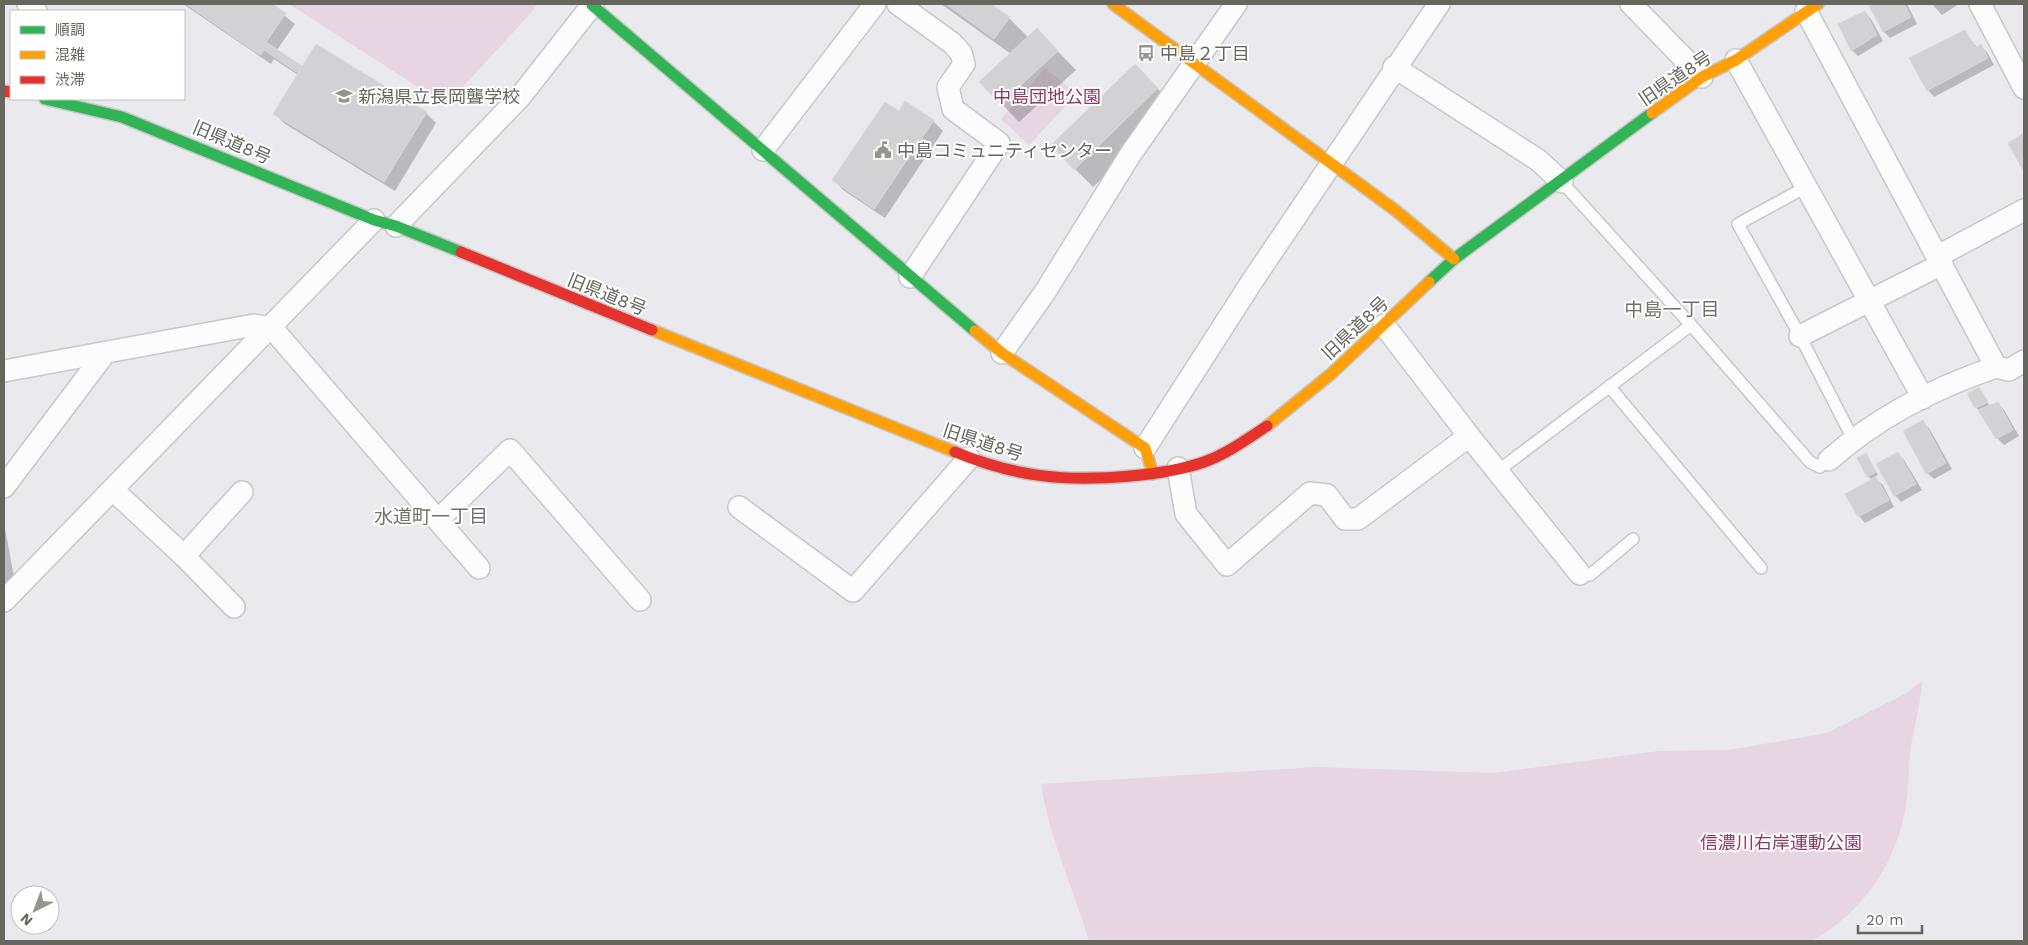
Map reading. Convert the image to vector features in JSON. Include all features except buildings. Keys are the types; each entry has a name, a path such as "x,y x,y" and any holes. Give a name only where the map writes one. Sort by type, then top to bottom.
{"street":[{"path":"396,226 520,97 592,4 910,277 1002,353 1145,448 1153,474"},
{"path":"763,150 875,4"},
{"path":"898,4 952,43 961,53 964,64 948,87 953,109 998,143 910,277"},
{"path":"1113,4 1395,210 1454,259"},
{"path":"1002,353 1045,292 1130,155 1236,4"},
{"path":"1145,448 1251,283 1331,165 1394,67 1439,4"},
{"path":"1631,4 1702,77"},
{"path":"1980,4 2024,88"},
{"path":"1803,9 1996,367"},
{"name":"旧県道8号","path":"53,100 120,108 374,220 396,226 602,312 969,458 1014,472 1055,479 1089,480 1153,474 1204,462 1226,452 1277,420 1384,325 1454,259 1562,182 1702,77 1736,60 1803,9"},
{"path":"1736,60 1923,398"},
{"path":"1394,67 1538,160 1562,182"},
{"path":"1800,336 1869,302 2024,210"},
{"path":"4,601 272,328 310,285 374,220"},
{"path":"4,371 254,325 272,328 479,568"},
{"path":"1384,325 1469,436 1499,470 1580,574"},
{"path":"4,487 105,353"},
{"path":"1829,460 1852,439 1923,398 1972,375 1996,367 2009,370 2024,361"},
{"path":"1178,468 1186,514 1227,565 1310,493 1326,495 1345,519 1358,519 1469,436"},
{"path":"439,520 510,450 640,600"},
{"path":"739,507 853,592 969,458"},
{"path":"113,490 184,556 234,607"},
{"path":"184,556 242,492"}],"lane":[{"path":"1562,182 1691,325 1810,462 1820,467 1829,460"},
{"path":"1806,187 1738,224 1800,336 1852,439"},
{"path":"1499,470 1691,325"},
{"path":"1609,386 1761,568"},
{"path":"1580,574 1590,575 1633,539"}],"green space":[{"path":"289,4 537,4 531,13 446,105"},
{"name":"中島団地公園","path":"1045,68 1077,94 1029,145 1001,119"},
{"name":"信濃川右岸運動公園","path":"1922,681 1910,753 1906,806 1894,847 1885,867 1862,901 1847,916 1812,941 1089,941 1056,844 1041,784 1317,767 1493,773 1659,751 1729,750 1827,733 1905,694"}],"traffic: fast":[{"path":"592,5 975,331"},
{"path":"49,100 122,117 374,220 396,226 461,252"},
{"path":"1429,282 1454,259 1652,113"}],"traffic: slow":[{"path":"1113,4 1395,210 1454,259"},
{"path":"1652,113 1702,77 1736,60 1818,4"},
{"path":"1267,426 1331,374 1429,282"},
{"path":"652,330 955,452"},
{"path":"975,331 1002,353 1145,448 1153,474"}],"traffic: jam":[{"path":"4,91 10,92"},
{"path":"461,252 652,330"},
{"path":"955,452 999,467 1041,476 1106,478 1167,471 1204,462 1229,451 1267,426"}],"place":[{"name":"中島２丁目","path":"1146,53"},
{"name":"新潟県立長岡聾学校","path":"344,96"},
{"name":"中島コミュニティセンター","path":"883,150"}],"district":[{"name":"中島一丁目","path":"1672,309"},
{"name":"水道町一丁目","path":"431,516"}]}
